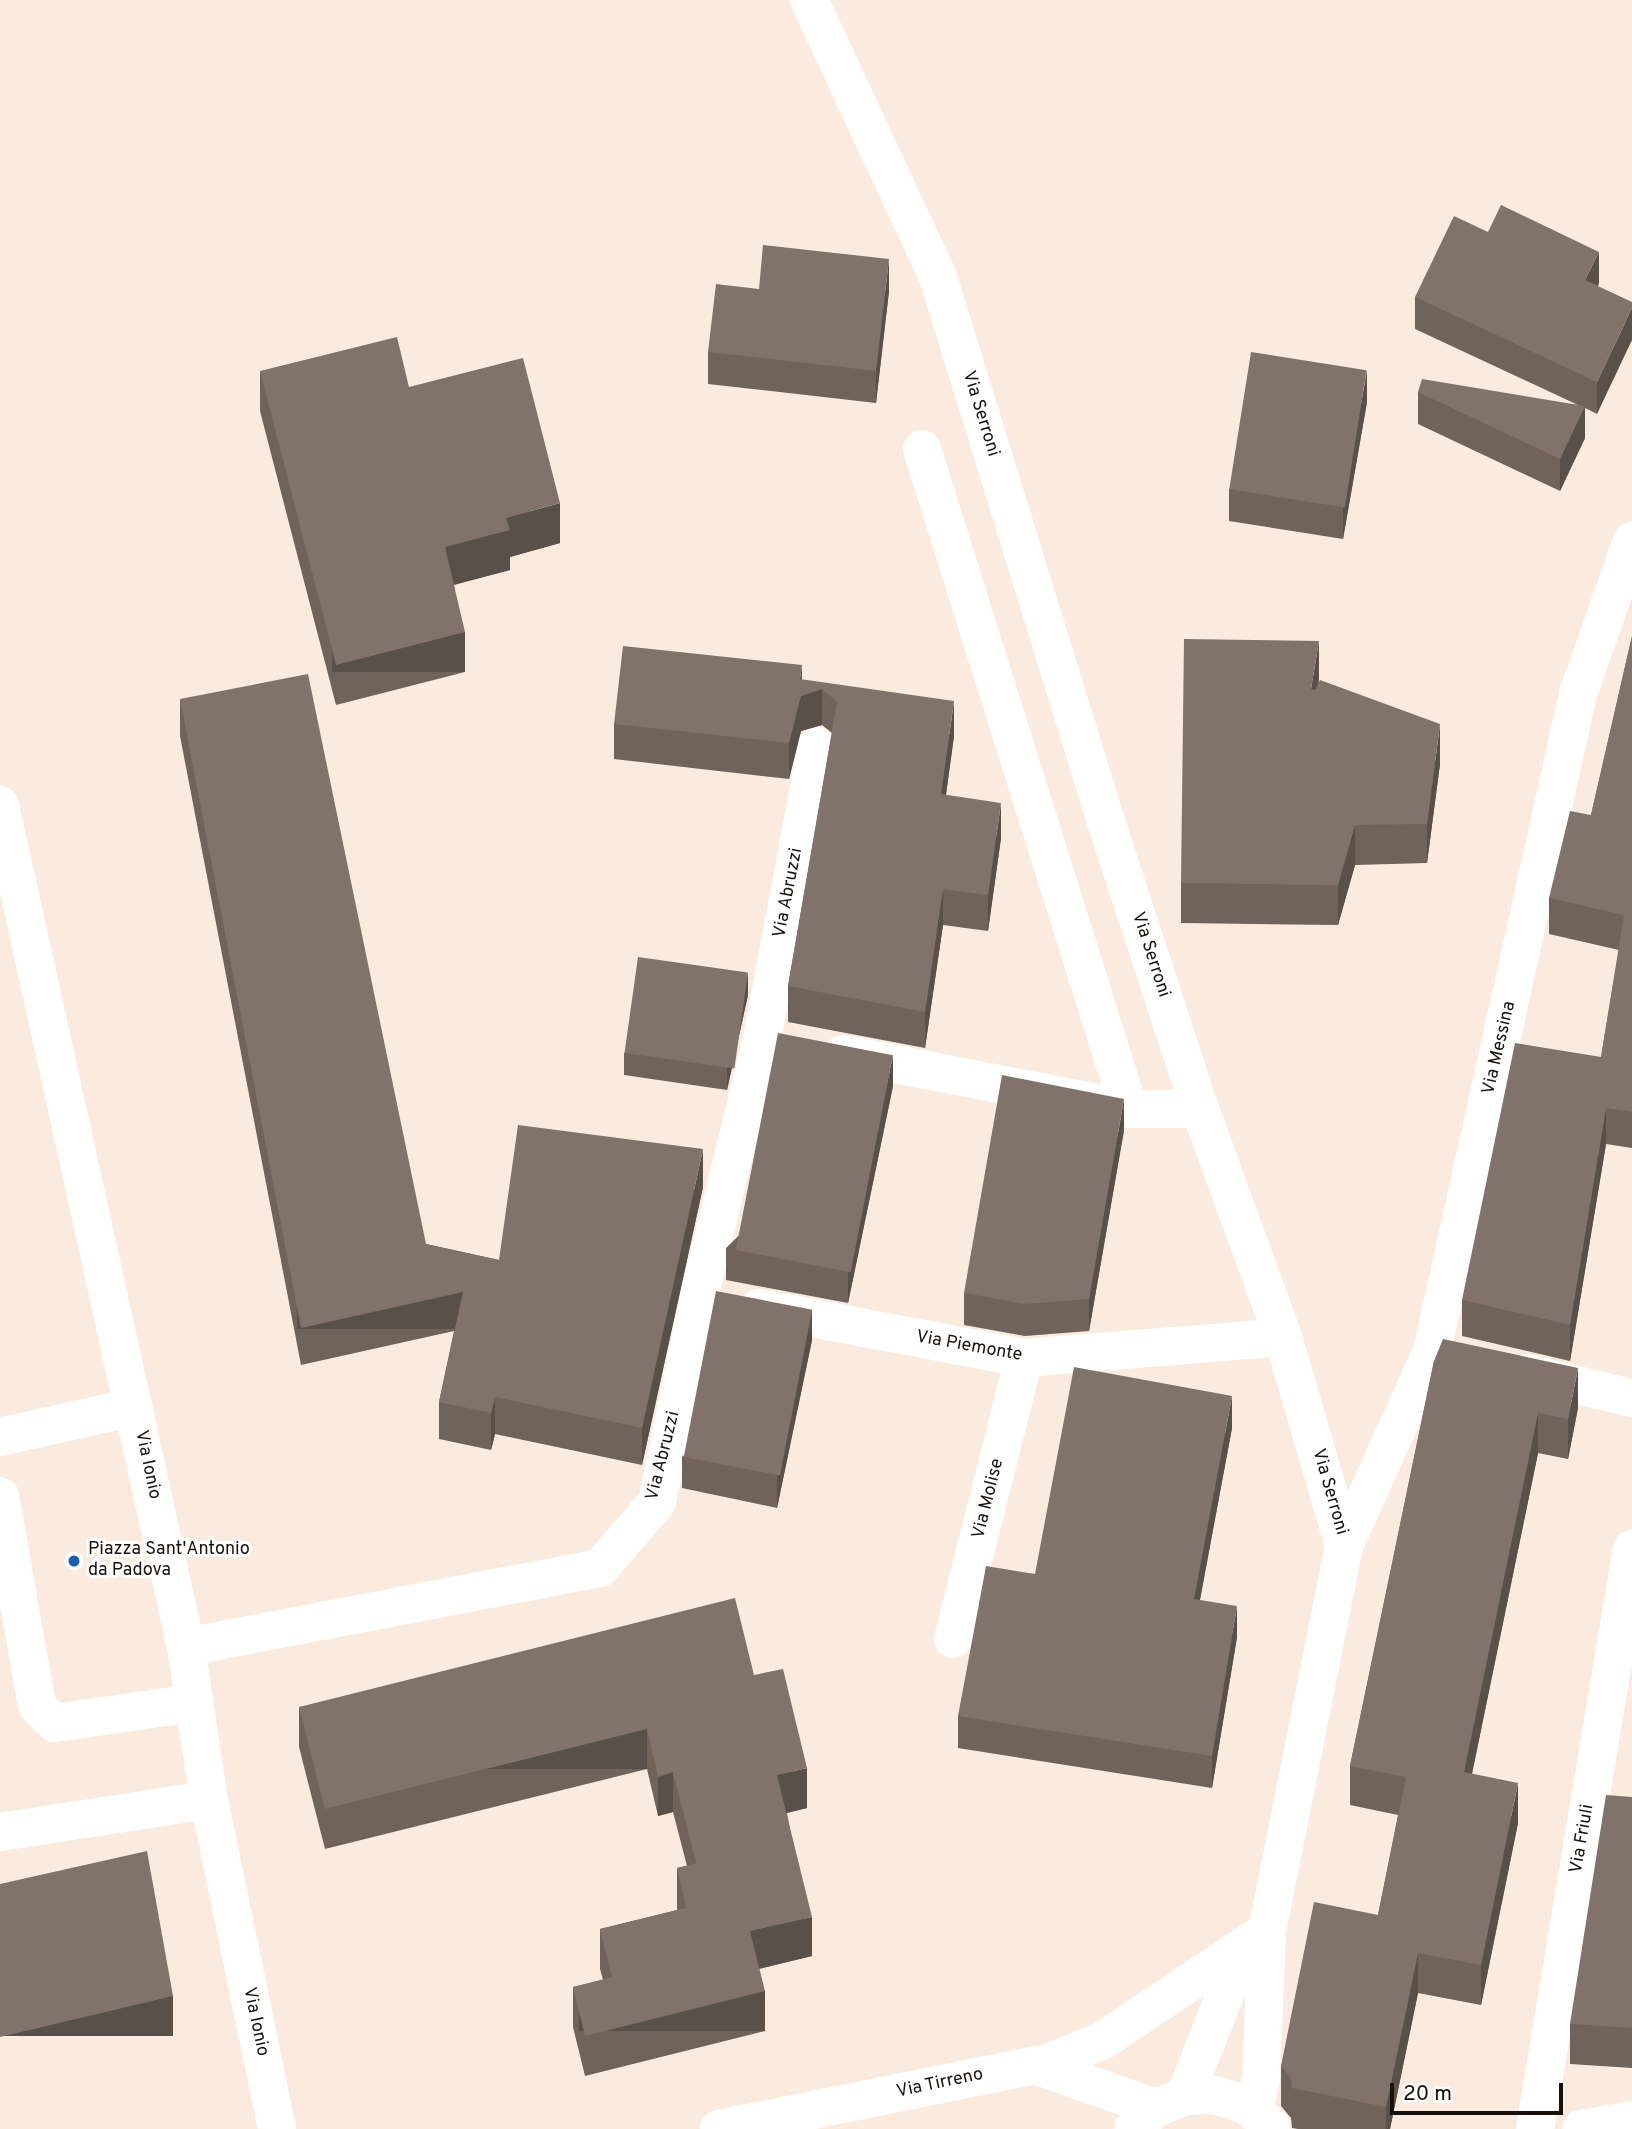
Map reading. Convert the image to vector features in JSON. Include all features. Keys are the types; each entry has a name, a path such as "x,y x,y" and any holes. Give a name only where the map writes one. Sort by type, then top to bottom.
{"street":[{"name":"Via Serroni","path":"809,0 938,277 1200,1109 1283,1336 1344,1546 1267,1931 1261,2078 1264,2120"},
{"path":"922,449 1129,1109"},
{"name":"Via Messina","path":"1344,1546 1432,1351 1578,694 1632,541"},
{"name":"Via Abruzzi","path":"186,1647 600,1569 657,1502 699,1297 762,1039 817,747"},
{"name":"Via Ionio","path":"0,805 186,1647 209,1800 278,2129"},
{"path":"762,1039 1129,1109 1200,1109"},
{"name":"Via Piemonte","path":"699,1297 1024,1359 1283,1336"},
{"path":"1432,1351 1632,1398"},
{"name":"Via Molise","path":"953,1639 1024,1359"},
{"path":"0,1437 134,1407"},
{"path":"0,1496 37,1706 55,1723 194,1703"},
{"name":"Via Friuli","path":"1535,2129 1632,1549"},
{"path":"0,1832 209,1800"},
{"name":"Via Serroni","path":"1158,2111 1235,1969 1267,1931"},
{"name":"Via Tirreno","path":"719,2129 1040,2066 1102,2040 1267,1931"},
{"path":"1040,2066 1158,2111 1215,2095 1264,2120"},
{"path":"1581,2129 1632,2120"}],"building":[{"path":"1501,205 1599,252 1585,280 1632,302 1632,308 1597,382 1415,297 1454,216 1488,232"},
{"path":"763,245 889,259 876,371 708,352 716,284 759,289"},
{"path":"397,337 409,387 523,358 560,503 506,518 510,530 445,547 465,632 336,665 260,371"},
{"path":"1251,352 1367,370 1345,508 1229,489"},
{"path":"1422,379 1585,406 1560,459 1418,392"},
{"path":"1632,636 1632,1112 1606,1108 1570,1325 1462,1300 1515,1043 1601,1057 1624,915 1549,898 1570,811 1591,815"},
{"path":"1184,639 1319,641 1311,689 1315,690 1320,680 1440,724 1427,824 1355,825 1338,885 1181,883"},
{"path":"623,646 802,665 800,679 954,701 941,794 1001,803 988,895 943,889 925,1012 788,986 837,702 822,689 801,696 789,743 614,724"},
{"path":"308,674 426,1244 499,1260 518,1125 703,1149 642,1428 495,1397 491,1413 439,1402 463,1292 301,1328 180,699"},
{"path":"638,957 748,972 734,1069 625,1053"},
{"path":"778,1033 893,1055 851,1272 736,1250"},
{"path":"1002,1075 1124,1099 1089,1299 1025,1304 964,1293"},
{"path":"716,1291 812,1310 780,1476 684,1457"},
{"path":"1443,1339 1578,1368 1568,1419 1538,1413 1464,1772 1518,1783 1481,1965 1418,1953 1386,2107 1292,2088 1291,2078 1281,2066 1314,1902 1378,1915 1406,1777 1350,1766 1434,1361"},
{"path":"1074,1367 1232,1396 1194,1599 1237,1606 1212,1756 958,1716 986,1566 1035,1574"},
{"path":"735,1598 754,1675 783,1669 807,1768 777,1775 812,1917 750,1931 765,1991 585,2036 573,1987 612,1977 600,1929 686,1908 677,1868 696,1863 673,1772 658,1777 647,1729 325,1809 299,1707"},
{"path":"1606,1795 1632,1797 1632,2028 1570,2024"},
{"path":"147,1851 173,1996 0,2037 0,1884"}],"place":[{"name":"Piazza Sant'Antonio da Padova","path":"74,1561"}]}
